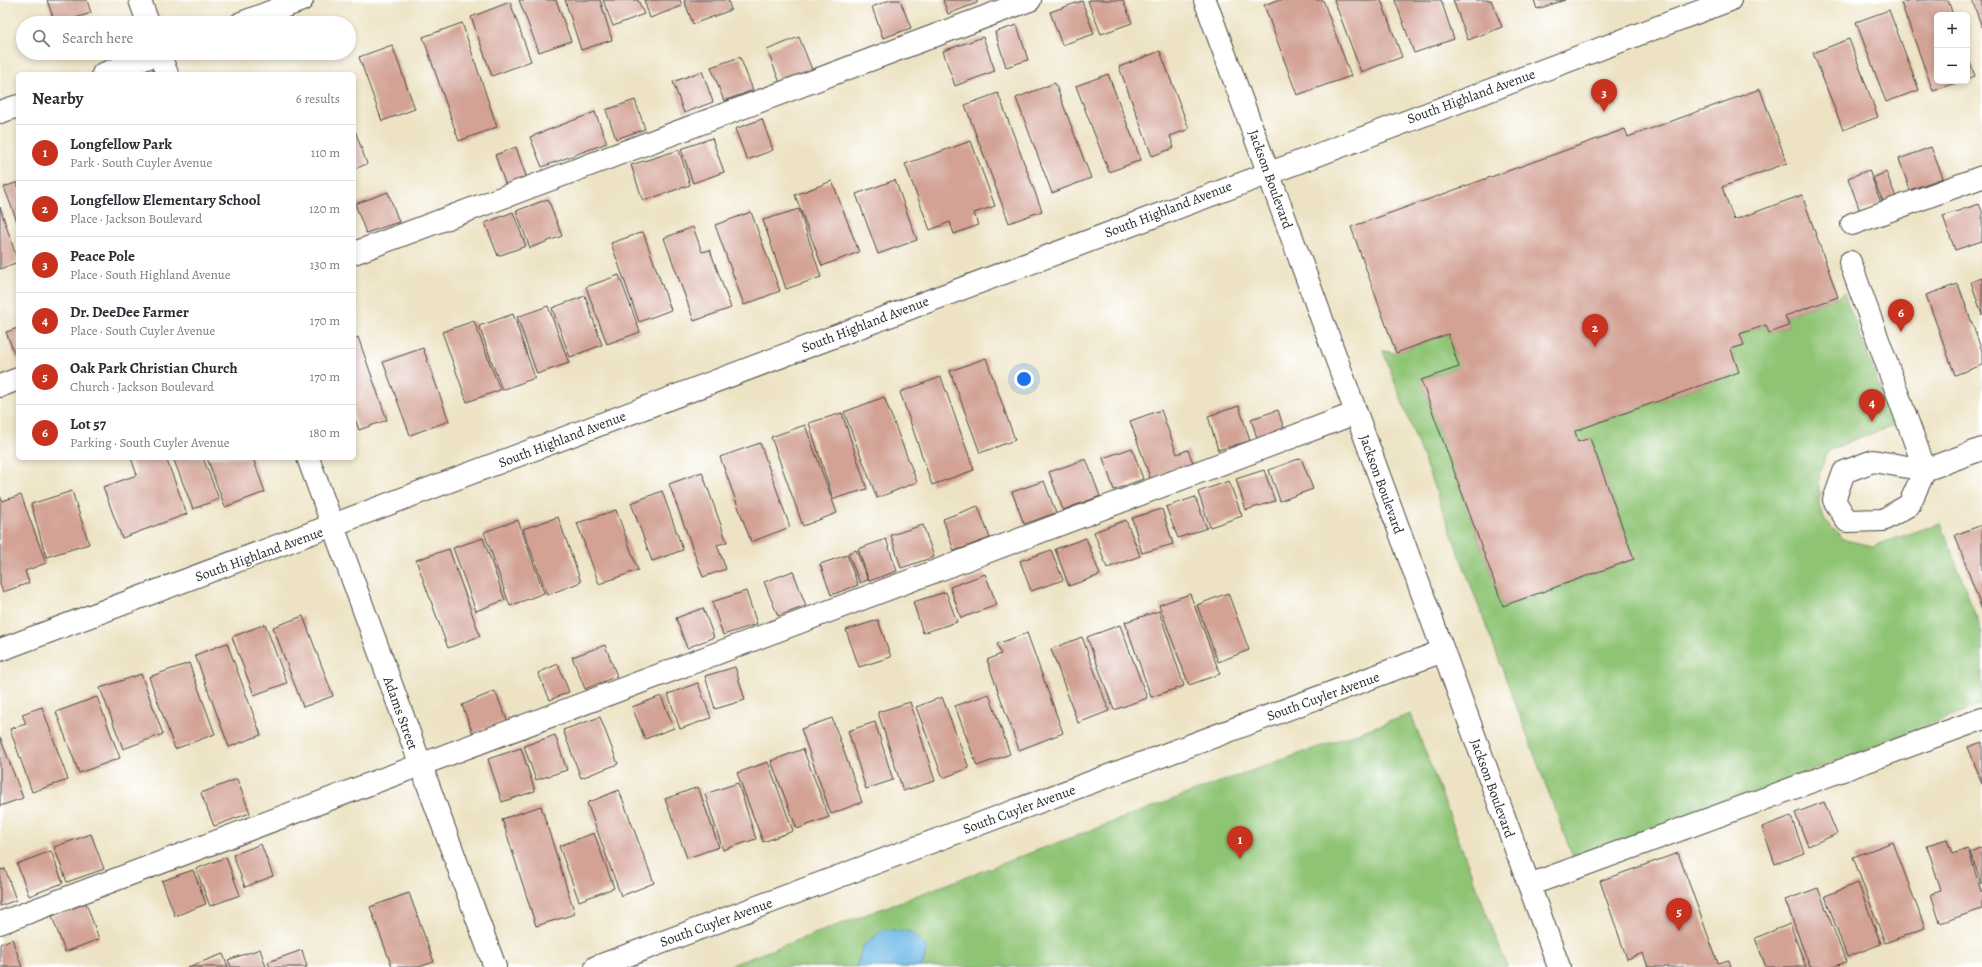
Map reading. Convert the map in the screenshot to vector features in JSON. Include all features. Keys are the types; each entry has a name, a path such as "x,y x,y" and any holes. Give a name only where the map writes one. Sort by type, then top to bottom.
{"street":[{"path":"140,0 146,16"},
{"path":"260,16 302,0"},
{"path":"356,252 1030,0"},
{"name":"Jackson Boulevard","path":"1205,0 1559,967"},
{"name":"South Highland Avenue","path":"0,650 333,526 1268,171 1730,0"},
{"path":"108,72 140,60"},
{"path":"162,60 166,72"},
{"path":"0,112 16,107"},
{"path":"1852,224 1982,177"},
{"path":"1850,262 1925,470 1982,449"},
{"path":"0,386 16,380"},
{"path":"0,923 1356,413"},
{"name":"Adams Street","path":"309,460 495,967"},
{"name":"South Cuyler Avenue","path":"596,967 1443,651"},
{"path":"1529,885 1982,719"}],"green space":[{"path":"1844,293 1894,426 1853,440 1828,451 1819,473 1819,505 1825,521 1845,540 1873,546 1941,523 1982,633 1982,704 1575,863 1383,351 1396,353 1448,334 1459,367 1421,380 1503,606 1634,559 1590,438 1578,442 1575,431 1739,372 1731,349 1744,345 1740,334 1766,325 1769,333 1789,326 1785,316 1838,297"},
{"path":"1411,714 1507,967 726,967 1206,787"}],"water":[{"path":"884,929 911,932 927,948 922,967 856,967 863,946"}],"building":[{"path":"47,0 87,0 91,13 82,16 53,16"},
{"path":"519,0 556,0 571,41 539,52"},
{"path":"565,0 600,0 612,40 581,50"},
{"path":"603,0 638,0 644,14 613,26"},
{"path":"644,0 680,0 682,6 650,18"},
{"path":"684,0 728,0 731,10 693,24"},
{"path":"890,0 900,0 911,28 883,38 872,7"},
{"path":"943,0 977,0 977,3 948,14"},
{"path":"1123,0 1132,23 1101,34 1088,1"},
{"path":"1277,0 1323,0 1351,76 1297,95 1264,5"},
{"path":"1334,0 1381,0 1402,57 1361,72"},
{"path":"1395,0 1441,0 1454,39 1414,53"},
{"path":"1453,0 1491,0 1502,27 1468,40"},
{"path":"1534,0 1565,0 1537,9"},
{"path":"1910,0 1948,0 1952,12 1934,12 1934,84 1953,84 1933,91 1901,3"},
{"path":"1972,0 1982,0 1982,27"},
{"path":"1082,1 1094,34 1062,45 1050,12"},
{"path":"510,2 531,61 492,76 471,17"},
{"path":"1889,10 1919,90 1886,102 1856,22"},
{"path":"462,23 497,127 459,141 423,37"},
{"path":"1017,25 1028,60 1006,67 995,32"},
{"path":"799,37 813,72 781,85 767,50"},
{"path":"983,37 995,71 955,86 943,51"},
{"path":"1849,39 1878,117 1843,130 1813,53"},
{"path":"392,45 415,109 382,121 359,57"},
{"path":"1160,51 1189,129 1170,136 1174,148 1152,156 1119,67"},
{"path":"740,57 753,90 724,101 711,67"},
{"path":"1970,62 1975,76 1970,78"},
{"path":"702,71 713,102 684,113 673,82"},
{"path":"1108,74 1141,160 1109,172 1076,86"},
{"path":"1055,83 1091,178 1052,193 1016,98"},
{"path":"1760,89 1787,163 1722,187 1734,220 1802,195 1838,297 1785,316 1789,326 1769,333 1766,325 1740,334 1744,345 1731,349 1739,372 1575,431 1578,442 1590,438 1634,559 1503,606 1421,380 1459,367 1448,334 1396,353 1351,227 1625,129 1628,137"},
{"path":"998,93 1042,211 1009,223 965,105"},
{"path":"635,100 645,129 616,139 606,110"},
{"path":"595,112 607,143 542,167 530,137"},
{"path":"762,119 773,150 747,160 735,129"},
{"path":"356,134 367,164 356,168"},
{"path":"712,138 724,172 693,183 681,149"},
{"path":"971,141 995,206 974,213 978,225 954,234 950,222 930,230 905,164"},
{"path":"516,147 527,179 506,186 495,155"},
{"path":"1931,147 1943,178 1910,190 1899,159"},
{"path":"679,150 690,185 643,201 631,165"},
{"path":"1869,170 1881,203 1860,211 1848,178"},
{"path":"1886,172 1896,197 1883,202 1873,178"},
{"path":"895,180 917,240 878,254 856,194"},
{"path":"832,181 859,252 822,266 795,195"},
{"path":"16,183 16,219 4,187"},
{"path":"388,192 399,222 366,233 356,204"},
{"path":"548,199 562,236 530,248 516,211"},
{"path":"1979,204 1982,211 1982,241 1955,250 1943,216"},
{"path":"0,207 16,256 16,263 0,269"},
{"path":"799,209 821,277 786,289 763,220"},
{"path":"513,212 526,246 498,256 485,223"},
{"path":"751,212 780,291 744,305 715,225"},
{"path":"693,227 702,252 710,250 731,308 694,321 664,238"},
{"path":"643,232 671,310 639,322 611,243"},
{"path":"619,275 640,332 607,344 586,287"},
{"path":"1982,278 1982,315 1971,282"},
{"path":"1958,284 1982,351 1982,365 1955,375 1926,295"},
{"path":"585,296 602,345 570,357 552,308"},
{"path":"548,306 569,363 537,374 517,317"},
{"path":"513,314 535,378 502,390 479,326"},
{"path":"474,321 500,390 467,402 442,332"},
{"path":"16,329 16,358 6,332"},
{"path":"358,337 387,420 359,430 356,422 356,338"},
{"path":"423,348 449,421 410,435 383,362"},
{"path":"986,358 1015,440 980,453 950,371"},
{"path":"941,377 974,470 932,485 900,392"},
{"path":"884,397 917,482 877,498 844,412"},
{"path":"1239,406 1250,441 1218,450 1208,416"},
{"path":"1161,410 1177,454 1188,450 1194,465 1151,480 1130,421"},
{"path":"1278,410 1285,432 1258,441 1251,419"},
{"path":"842,413 867,489 833,499 809,423"},
{"path":"805,425 837,513 803,526 771,437"},
{"path":"760,443 790,527 751,542 720,457"},
{"path":"1132,448 1143,479 1114,490 1103,458"},
{"path":"1301,458 1313,489 1280,501 1269,470"},
{"path":"1086,459 1100,496 1063,510 1049,472"},
{"path":"132,460 167,460 187,514 122,538 103,487 137,475"},
{"path":"174,460 204,460 219,499 193,509"},
{"path":"208,460 254,460 265,492 225,507"},
{"path":"1264,470 1275,501 1246,510 1236,479"},
{"path":"702,472 727,542 717,545 726,569 703,577 669,484"},
{"path":"1044,481 1056,513 1024,524 1012,492"},
{"path":"1229,481 1242,516 1210,527 1198,492"},
{"path":"72,491 89,544 46,557 31,504"},
{"path":"662,491 683,550 652,561 631,503"},
{"path":"21,495 46,563 25,571 29,583 3,592 0,584 0,496 2,501"},
{"path":"1195,497 1207,528 1178,538 1166,507"},
{"path":"978,506 990,538 954,551 943,519"},
{"path":"1162,509 1173,544 1142,553 1132,518"},
{"path":"616,510 638,570 599,584 577,523"},
{"path":"558,517 581,582 547,595 523,529"},
{"path":"518,520 544,593 510,606 484,532"},
{"path":"1126,520 1140,556 1107,568 1094,532"},
{"path":"923,525 934,557 901,568 891,535"},
{"path":"1982,525 1982,610 1955,535"},
{"path":"483,538 505,600 476,611 453,548"},
{"path":"1086,538 1100,575 1069,586 1055,549"},
{"path":"886,539 897,571 869,581 858,549"},
{"path":"449,549 480,636 448,648 416,560"},
{"path":"856,550 868,580 860,583 848,553"},
{"path":"1051,550 1063,580 1031,591 1020,561"},
{"path":"847,555 858,585 831,595 820,564"},
{"path":"793,571 806,606 778,616 764,582"},
{"path":"985,574 997,605 961,618 950,587"},
{"path":"746,591 757,624 723,635 712,602"},
{"path":"946,592 957,622 923,633 913,602"},
{"path":"1228,593 1249,650 1218,662 1197,605"},
{"path":"1190,594 1220,674 1189,685 1159,605"},
{"path":"703,608 714,637 687,648 676,618"},
{"path":"1159,611 1184,686 1151,697 1125,622"},
{"path":"303,616 333,696 303,707 273,627"},
{"path":"878,620 891,657 859,667 846,630"},
{"path":"265,624 287,683 254,695 232,637"},
{"path":"1120,625 1147,698 1114,710 1087,637"},
{"path":"1027,633 1063,733 1019,750 987,660 1001,654 997,644"},
{"path":"1082,637 1109,711 1078,723 1051,649"},
{"path":"227,643 261,735 229,747 195,655"},
{"path":"605,645 617,676 585,689 572,657"},
{"path":"189,663 215,734 175,749 149,677"},
{"path":"558,664 569,692 550,700 538,673"},
{"path":"735,667 745,700 715,709 705,676"},
{"path":"141,674 163,734 123,749 100,688"},
{"path":"698,683 711,718 680,729 668,694"},
{"path":"495,691 507,720 473,734 462,705"},
{"path":"989,694 1010,754 977,766 955,706"},
{"path":"661,696 674,728 645,739 632,707"},
{"path":"97,697 120,758 79,773 56,712"},
{"path":"942,697 969,768 943,778 916,707"},
{"path":"910,702 935,781 903,791 878,712"},
{"path":"42,707 68,780 32,792 10,729 26,724 22,714"},
{"path":"600,717 618,764 581,778 563,730"},
{"path":"832,718 862,802 831,814 801,729"},
{"path":"875,722 893,780 866,789 848,731"},
{"path":"555,735 567,770 536,780 524,746"},
{"path":"0,737 23,798 0,806"},
{"path":"1982,742 1982,783 1968,747"},
{"path":"521,748 535,791 502,802 488,759"},
{"path":"803,749 829,817 797,829 771,761"},
{"path":"768,762 793,831 763,842 737,773"},
{"path":"237,779 250,813 214,826 201,793"},
{"path":"738,783 756,839 723,850 705,794"},
{"path":"698,787 719,847 687,858 665,799"},
{"path":"619,790 654,883 621,896 587,803"},
{"path":"1824,802 1837,834 1808,846 1795,813"},
{"path":"541,806 575,914 536,926 502,819"},
{"path":"1791,816 1804,853 1775,864 1762,827"},
{"path":"594,833 614,888 579,901 559,846"},
{"path":"91,834 104,869 67,882 54,847"},
{"path":"1947,839 1952,854 1968,849 1982,894 1982,909 1940,923 1931,894 1941,891 1927,845"},
{"path":"1893,842 1925,928 1885,943 1853,857"},
{"path":"261,844 273,876 245,887 233,855"},
{"path":"1982,847 1982,884 1970,852"},
{"path":"51,851 63,883 29,896 17,864"},
{"path":"1678,853 1718,963 1729,960 1731,967 1648,967 1643,953 1627,959 1600,881"},
{"path":"226,857 240,895 210,906 196,869"},
{"path":"5,869 16,900 0,906 0,870"},
{"path":"193,870 206,904 175,916 162,881"},
{"path":"1858,883 1881,944 1847,957 1825,896"},
{"path":"1818,888 1846,962 1833,967 1810,967 1785,900"},
{"path":"409,893 434,962 419,967 392,967 370,907"},
{"path":"86,903 99,939 65,952 52,916"},
{"path":"1790,924 1806,967 1766,967 1755,938"},
{"path":"12,939 22,967 0,967 0,944"},
{"path":"260,949 266,967 231,967 228,960"},
{"path":"302,950 307,967 270,967 268,962"},
{"path":"223,954 228,967 188,967"}],"place":[{"name":"Peace Pole","path":"1604,112"},
{"name":"Lot 57","path":"1901,332"},
{"name":"Longfellow Elementary School","path":"1595,347"},
{"name":"Dr. DeeDee Farmer","path":"1872,422"},
{"name":"Longfellow Park","path":"1240,859"},
{"name":"Oak Park Christian Church","path":"1679,931"}]}
